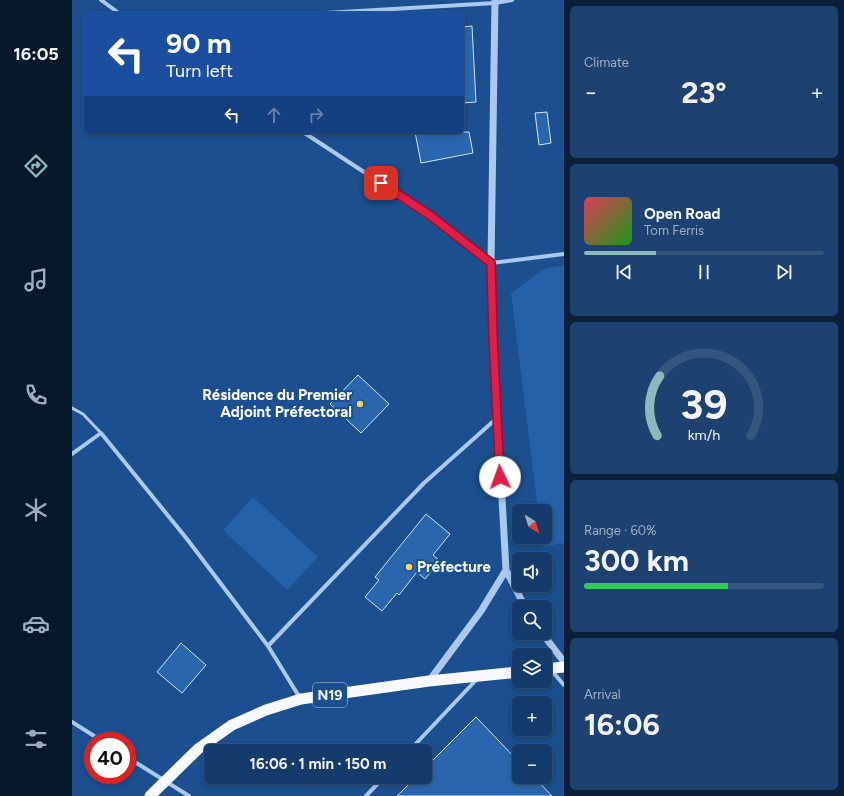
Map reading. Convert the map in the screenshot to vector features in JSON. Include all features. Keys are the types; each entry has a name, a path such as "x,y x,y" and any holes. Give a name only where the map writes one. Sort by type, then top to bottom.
{"highway":[{"path":"552,668 564,667"},
{"name":"N19","path":"150,796 198,749 232,725 266,710 301,699 429,681 512,673"}],"street":[{"path":"101,0 117,12"},
{"path":"337,12 512,0"},
{"path":"495,1 491,263 497,418 506,570 521,600"},
{"path":"306,134 431,216 491,263 564,254"},
{"path":"268,646 424,483 497,418"},
{"path":"72,454 101,433 187,539 268,646 301,699"},
{"path":"429,681 480,611 506,570"},
{"path":"547,640 564,662"},
{"path":"552,674 564,685"},
{"path":"415,744 480,676"},
{"path":"72,722 88,732"},
{"path":"136,762 189,796"},
{"path":"366,796 377,784"}],"lane":[{"path":"72,408 83,414 101,433"}],"shaded area":[{"path":"564,265 564,543 543,547 542,544 552,544 552,504 537,504 511,293 544,269"},
{"path":"253,497 318,557 287,590 223,530"}],"building":[{"path":"472,26 476,102 464,103 464,27"},
{"path":"547,112 551,143 539,145 535,113"},
{"path":"464,132 469,132 473,153 421,163 415,134 464,134"},
{"name":"Résidence du Premier Adjoint Préfectoral","path":"358,375 389,404 361,433 330,404"},
{"name":"Préfecture","path":"426,514 450,534 433,555 440,561 425,579 417,572 399,595 397,593 382,611 365,597 379,580 375,577"},
{"path":"181,643 206,665 182,693 157,672"},
{"path":"476,717 512,755 512,784 541,784 552,796 397,796 409,784 432,784 432,761"}],"place":[{"name":"Résidence du Premier Adjoint Préfectoral","path":"360,404"},
{"name":"Préfecture","path":"409,567"}],"route":[{"path":"381,183 431,216 491,263 500,477"}]}
